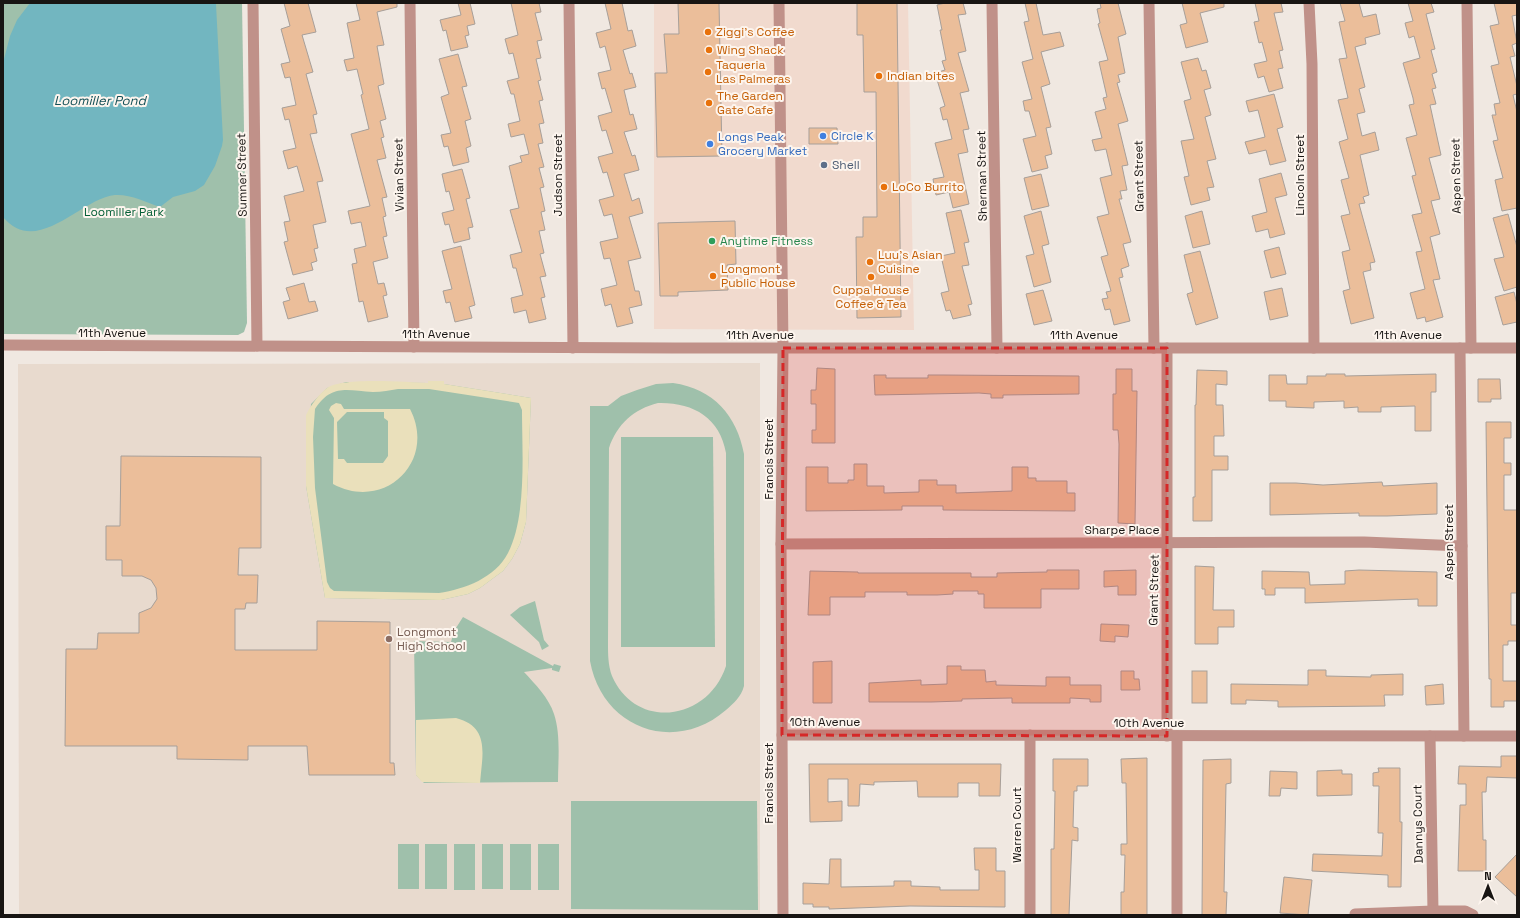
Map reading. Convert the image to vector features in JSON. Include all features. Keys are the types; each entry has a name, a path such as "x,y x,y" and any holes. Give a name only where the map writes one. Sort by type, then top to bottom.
{"street":[{"name":"Sumner Street","path":"253,3 257,346"},
{"name":"Vivian Street","path":"410,3 414,347"},
{"name":"Judson Street","path":"569,3 573,348"},
{"name":"Francis Street","path":"779,3 783,348 781,544 783,915"},
{"name":"Sherman Street","path":"992,3 996,348"},
{"name":"Grant Street","path":"1149,3 1154,348"},
{"name":"Lincoln Street","path":"1309,3 1312,64 1314,348"},
{"name":"Aspen Street","path":"1464,736 1462,546 1466,348 1467,3"},
{"name":"11th Avenue","path":"3,345 573,348 1517,348"},
{"name":"Grant Street","path":"1167,348 1168,543 1177,915"},
{"name":"Sharpe Place","path":"781,544 1364,542 1462,546"},
{"name":"10th Avenue","path":"782,735 1517,736"},
{"name":"Warren Court","path":"1030,735 1030,915"},
{"name":"Dannys Court","path":"1430,736 1433,911"},
{"path":"1355,914 1465,911 1473,915"}],"highlighted area":[{"path":"783,348 1167,348 1167,736 782,735"}],"shaded area":[{"path":"654,3 908,3 914,330 654,329"},
{"name":"Longmont High School","path":"760,363 760,915 19,915 18,364"}],"green space":[{"name":"Loomiller Park","path":"3,3 242,3 247,323 244,332 238,335 3,334"},
{"path":"428,381 444,381 444,384 531,398 526,522 520,544 512,559 503,571 480,588 468,594 441,600 325,598 306,486 311,404 327,388 346,382 428,383"},
{"path":"673,383 688,386 712,398 729,416 736,428 741,440 744,454 744,686 739,697 726,710 706,724 684,731 663,732 643,728 625,718 609,703 597,684 590,661 590,406 608,406 621,396 656,384","holes":["658,403 670,403 693,409 711,421 723,440 726,453 726,666 717,684 704,698 688,708 671,712 654,712 637,705 623,694 612,676 609,664 609,448 612,439 622,425 634,414 641,409"]},
{"path":"621,437 713,437 715,647 621,647"},
{"path":"535,601 544,640 549,646 542,650 539,642 510,615 520,607"},
{"path":"463,617 553,666 554,664 561,666 559,672 552,670 552,668 524,672 545,697 554,714 558,731 558,782 424,783 416,775 414,641 451,642 454,631"},
{"path":"571,801 757,801 758,910 571,909"},
{"path":"398,844 419,844 419,889 398,889"},
{"path":"425,844 447,844 447,889 425,889"},
{"path":"454,844 475,844 475,890 454,890"},
{"path":"482,844 503,844 503,889 482,889"},
{"path":"510,844 531,844 531,890 510,890"},
{"path":"538,844 559,844 559,890 538,890"}],"sand":[{"path":"391,381 428,383 428,381 444,381 444,384 531,398 526,522 520,544 512,559 503,571 480,588 468,594 441,600 325,598 306,486 306,415 312,404 327,388 346,382","holes":["398,389 429,389 519,403 522,410 523,464 521,502 514,538 508,553 502,562 487,576 459,589 439,593 334,591 330,588 327,582 315,488 313,437 315,409 328,395 341,390 373,392"]},
{"path":"336,403 341,404 344,409 410,409 417,428 417,447 411,463 401,476 387,486 371,491 352,491 333,484 334,418 329,410 331,406","holes":["347,412 384,412 384,418 388,421 388,456 383,463 347,463 344,459 338,459 337,422"]},
{"path":"456,718 467,722 475,728 480,735 483,753 480,783 422,782 416,775 416,720"}],"water":[{"name":"Loomiller Pond","path":"30,3 216,4 223,140 215,166 204,185 195,191 173,197 160,207 121,195 102,198 44,229 30,231 16,228 3,217 3,63 10,36 17,20"}],"building":[{"path":"284,3 308,3 316,32 302,35 313,72 306,74 317,114 313,115 317,133 310,134 323,181 317,182 326,222 313,225 318,248 314,249 317,261 311,263 313,270 293,275 284,242 288,241 284,222 290,221 284,196 304,191 297,166 288,169 283,151 296,148 289,119 285,120 282,108 296,105 290,77 285,78 281,64 290,62 281,29 290,26"},
{"path":"356,3 397,3 397,7 377,12 384,45 377,46 384,84 378,86 386,119 380,121 384,137 381,138 386,158 377,160 387,197 382,198 386,216 383,217 387,236 383,237 388,258 373,262 378,284 384,283 387,295 383,296 388,317 368,322 363,301 359,302 352,264 357,263 354,249 366,246 361,222 351,224 348,211 370,206 351,134 369,129 361,95 363,94 357,69 347,71 344,60 354,58 347,23 360,20"},
{"path":"458,3 470,3 475,24 467,26 469,35 465,36 468,47 451,51 446,30 443,31 440,20 461,15"},
{"path":"511,3 539,3 541,12 535,13 542,40 537,41 541,58 536,59 541,80 538,81 543,100 539,101 544,123 539,124 543,143 538,144 544,167 539,168 544,187 540,188 545,211 541,212 545,230 539,231 544,253 540,254 546,276 540,277 545,297 541,298 546,319 529,323 526,310 514,313 511,298 523,295 516,268 513,268 510,255 522,252 510,210 519,208 509,166 522,162 520,156 529,154 524,134 511,137 508,124 520,121 514,94 511,94 507,81 519,78 513,53 509,54 505,39 518,35"},
{"path":"605,3 622,3 628,31 632,30 636,46 623,50 630,74 632,73 636,87 624,90 630,115 633,114 637,129 624,132 632,156 635,155 639,170 624,174 632,201 639,198 643,213 629,217 641,258 628,261 635,291 639,291 642,305 629,308 633,323 617,327 611,304 605,306 601,289 617,285 610,258 604,259 600,242 618,238 612,214 604,216 599,200 614,196 607,172 603,173 598,157 613,153 606,130 602,131 598,116 612,112 605,88 602,89 598,73 611,70 605,46 600,48 596,33 611,29"},
{"path":"678,3 719,3 722,156 657,157 655,73 667,73 664,34 679,34"},
{"path":"857,3 897,3 901,317 857,318 856,237 863,237 863,217 877,217 876,92 864,92 863,35 857,35"},
{"path":"945,3 963,3 966,14 958,15 966,51 958,53 969,91 960,93 969,129 963,130 968,152 958,154 969,204 953,208 949,192 936,195 933,179 944,177 935,143 952,139 947,119 943,120 940,108 945,106 935,73 945,70 942,61 946,60 937,5"},
{"path":"1025,3 1036,3 1043,35 1060,32 1064,46 1041,52 1050,84 1041,87 1051,127 1046,128 1052,154 1045,156 1048,168 1032,172 1023,139 1036,136 1029,111 1025,111 1023,101 1032,99 1022,62 1033,59 1024,22 1029,21"},
{"path":"1100,3 1118,3 1126,34 1118,37 1125,73 1118,75 1120,82 1117,83 1128,121 1118,124 1128,165 1122,166 1127,190 1120,191 1122,199 1119,199 1131,242 1123,244 1129,266 1121,269 1123,277 1119,278 1130,321 1114,325 1110,309 1105,310 1102,299 1108,298 1106,292 1111,291 1101,257 1108,255 1097,217 1109,214 1100,178 1112,175 1106,149 1095,151 1092,140 1102,138 1095,112 1106,109 1103,98 1107,97 1099,62 1108,60 1098,24 1100,23 1097,9 1101,8"},
{"path":"1182,3 1224,3 1224,7 1200,13 1208,42 1186,48 1180,25 1187,23"},
{"path":"1255,3 1281,3 1283,12 1274,13 1283,50 1279,51 1283,68 1278,69 1283,88 1269,92 1264,76 1258,78 1254,64 1267,61 1262,42 1259,43 1254,22 1259,21"},
{"path":"1340,3 1359,3 1363,17 1376,14 1380,34 1365,38 1366,44 1355,47 1365,87 1359,89 1365,112 1357,114 1362,136 1375,132 1379,150 1360,155 1369,195 1363,197 1365,203 1359,204 1375,262 1370,263 1371,270 1363,272 1374,318 1351,324 1343,291 1350,289 1342,252 1350,250 1341,216 1350,214 1341,180 1349,178 1339,142 1348,139 1338,100 1348,98 1339,59 1347,58 1339,22 1345,21"},
{"path":"1408,3 1431,3 1434,12 1426,14 1435,49 1431,50 1437,72 1432,74 1436,88 1432,89 1436,104 1430,105 1441,155 1429,158 1440,199 1431,201 1440,234 1430,237 1440,279 1433,280 1443,317 1426,322 1425,317 1417,319 1410,293 1425,289 1416,252 1422,251 1412,215 1422,213 1412,176 1416,175 1406,138 1417,135 1409,105 1414,104 1413,98 1403,63 1420,58 1414,36 1409,38 1405,23 1413,21"},
{"path":"1494,3 1517,3 1517,15 1512,16 1517,43 1512,45 1515,56 1510,57 1517,86 1517,94 1513,95 1517,112 1517,208 1502,211 1495,180 1503,178 1493,141 1498,140 1492,115 1496,115 1494,104 1500,103 1491,66 1499,64 1490,26 1499,24"},
{"path":"458,54 467,86 462,87 471,119 465,121 471,146 466,148 469,162 453,166 448,146 444,147 441,135 451,133 441,97 449,94 439,59"},
{"path":"1198,58 1202,71 1206,70 1211,88 1204,90 1211,115 1205,117 1216,159 1207,161 1214,187 1207,188 1210,200 1191,205 1184,177 1189,176 1181,141 1194,139 1184,101 1191,99 1181,62"},
{"path":"1274,94 1283,127 1277,129 1286,161 1270,165 1266,150 1249,154 1245,142 1265,137 1258,110 1249,112 1246,101"},
{"name":"Circle K","path":"809,128 837,128 838,144 809,144"},
{"path":"462,169 470,198 466,199 473,227 468,228 470,239 454,243 449,224 445,225 442,213 454,210 449,191 446,192 442,174"},
{"path":"1281,173 1287,195 1275,198 1285,234 1270,238 1268,229 1256,232 1252,216 1267,212 1259,179"},
{"path":"1041,174 1049,206 1032,210 1024,178"},
{"path":"961,210 969,242 964,243 969,265 962,266 972,304 968,305 971,315 953,319 950,310 946,311 941,293 949,291 941,256 955,253 946,213"},
{"path":"1041,211 1049,244 1042,246 1051,282 1034,287 1026,256 1034,254 1024,216"},
{"path":"1202,211 1210,244 1193,248 1185,216"},
{"path":"1508,214 1517,247 1517,287 1504,291 1494,259 1504,257 1493,218"},
{"path":"735,221 736,264 727,265 728,290 678,292 678,296 660,296 658,223"},
{"path":"461,246 475,305 469,307 472,318 455,322 450,302 446,303 443,291 452,289 442,251"},
{"path":"1279,247 1286,274 1271,278 1264,251"},
{"path":"1200,251 1218,318 1196,325 1187,294 1193,292 1184,255"},
{"path":"304,283 309,302 315,301 318,311 288,319 283,302 290,300 286,288"},
{"path":"1282,288 1288,316 1270,320 1264,292"},
{"path":"1043,290 1052,321 1034,325 1026,294"},
{"path":"1514,292 1517,304 1517,322 1503,325 1495,297"},
{"path":"817,368 835,369 835,443 812,443 812,430 816,430 816,404 811,404 811,390 816,390"},
{"path":"1116,369 1132,369 1132,391 1137,391 1135,524 1118,523 1119,444 1118,430 1113,430 1113,394 1116,394"},
{"path":"1197,370 1227,371 1227,385 1216,384 1216,405 1223,405 1224,436 1214,436 1214,456 1228,456 1228,470 1212,470 1212,521 1193,521 1193,497 1195,497 1195,405"},
{"path":"1326,374 1345,374 1345,376 1436,374 1436,392 1431,392 1431,431 1415,431 1415,406 1381,407 1381,412 1358,412 1358,407 1344,408 1344,401 1314,402 1314,408 1286,407 1286,401 1269,401 1269,375 1286,375 1287,384 1307,384 1307,376 1326,376"},
{"path":"874,375 886,375 886,378 928,378 928,375 1079,376 1079,394 1003,395 1003,398 991,398 991,394 979,393 875,395"},
{"path":"1478,379 1500,379 1501,399 1491,399 1491,402 1478,402"},
{"path":"1486,422 1511,422 1511,438 1504,438 1504,463 1511,463 1511,475 1504,475 1504,510 1517,510 1517,593 1511,593 1511,625 1517,625 1517,641 1508,641 1508,645 1503,645 1503,681 1517,681 1517,701 1504,701 1504,707 1491,707 1491,679 1489,679"},
{"path":"121,456 261,457 261,548 239,548 238,575 258,575 257,603 246,603 245,609 235,609 235,650 317,650 317,621 390,622 390,763 394,763 395,775 309,775 307,746 248,746 248,760 177,759 177,746 65,746 66,649 97,649 98,633 139,633 139,613 151,608 157,599 156,588 151,580 142,576 122,576 122,560 106,560 106,526 120,526"},
{"path":"854,464 867,464 867,486 884,486 884,493 919,492 919,480 937,480 937,485 956,485 956,493 1012,491 1012,467 1028,467 1028,478 1036,478 1036,481 1067,481 1067,493 1075,493 1075,511 943,510 943,506 902,506 902,510 806,511 806,467 828,467 828,483 848,483 848,480 854,480"},
{"path":"1382,482 1383,486 1437,483 1437,514 1387,516 1359,516 1359,513 1270,515 1270,483 1323,485"},
{"path":"1195,566 1214,567 1213,610 1234,610 1234,627 1218,627 1218,644 1195,644"},
{"path":"1047,570 1079,570 1079,589 1041,589 1041,608 984,608 984,594 978,594 978,591 953,591 953,594 937,595 907,595 907,592 865,592 865,597 830,597 830,615 808,615 810,571 858,573 971,573 971,577 997,577 997,573 1047,572"},
{"path":"1136,570 1136,595 1118,595 1118,586 1104,587 1104,571"},
{"path":"1262,571 1309,572 1310,585 1345,584 1345,571 1437,572 1437,606 1418,606 1418,599 1305,603 1305,588 1275,588 1275,595 1265,595 1265,589 1262,589"},
{"path":"1101,624 1129,625 1128,637 1115,636 1115,642 1100,641"},
{"path":"832,661 832,703 813,703 813,662"},
{"path":"947,666 961,666 961,670 985,670 986,682 996,681 996,685 1046,686 1046,677 1070,677 1070,685 1101,685 1101,702 1090,702 1090,699 1070,698 1070,703 1012,703 1012,698 962,699 962,701 931,702 869,702 869,683 921,680 921,685 947,684"},
{"path":"1308,670 1326,670 1326,676 1371,677 1371,675 1403,674 1403,695 1384,695 1385,706 1278,707 1278,701 1246,700 1246,704 1231,704 1231,684 1308,685"},
{"path":"1121,671 1134,671 1134,679 1139,679 1140,690 1121,690"},
{"path":"1192,671 1207,671 1207,703 1192,703"},
{"path":"1443,684 1444,704 1426,705 1425,686"},
{"path":"1501,756 1517,756 1517,778 1487,777 1486,792 1482,792 1483,840 1486,840 1486,871 1458,871 1460,805 1466,805 1466,784 1458,784 1459,766 1501,767"},
{"path":"1147,758 1147,915 1121,915 1121,892 1124,892 1125,855 1121,855 1121,844 1127,844 1126,783 1122,783 1121,759"},
{"path":"1053,759 1088,759 1088,786 1077,786 1077,791 1074,791 1073,827 1078,828 1078,841 1072,840 1069,915 1051,915 1051,849 1054,849 1055,791 1053,791"},
{"path":"1231,759 1231,783 1226,784 1224,892 1227,892 1226,915 1202,915 1203,760"},
{"path":"809,764 1001,764 1000,796 979,796 979,783 958,783 958,797 918,797 917,781 874,782 874,785 860,784 859,806 848,806 848,779 828,779 828,802 842,801 842,821 810,822"},
{"path":"1378,768 1400,768 1400,822 1402,822 1401,887 1388,887 1388,875 1312,871 1313,854 1382,856 1383,833 1378,833 1379,786 1373,786 1373,773 1379,772"},
{"path":"1342,770 1342,774 1352,774 1352,795 1317,796 1317,771"},
{"path":"1270,771 1297,772 1297,789 1281,788 1280,796 1269,796"},
{"path":"974,848 996,848 996,871 1005,871 1005,907 910,906 829,909 829,907 813,907 813,904 803,904 803,883 829,884 830,859 841,859 841,887 894,886 894,881 911,881 911,886 940,887 940,890 979,890 979,870 975,870"},
{"path":"1517,854 1517,897 1495,877"},
{"path":"1284,877 1312,880 1308,915 1280,913"}],"place":[{"name":"Ziggi's Coffee","path":"708,32"},
{"name":"Wing Shack","path":"709,50"},
{"name":"Taqueria Las Palmeras","path":"708,72"},
{"name":"Indian bites","path":"879,76"},
{"name":"The Garden Gate Cafe","path":"709,103"},
{"name":"Circle K","path":"823,136"},
{"name":"Longs Peak Grocery Market","path":"710,144"},
{"name":"Shell","path":"824,165"},
{"name":"LoCo Burrito","path":"884,187"},
{"name":"Anytime Fitness","path":"712,241"},
{"name":"Luu's Asian Cuisine","path":"870,262"},
{"name":"Longmont Public House","path":"713,276"},
{"name":"Cuppa House Coffee & Tea","path":"871,277"},
{"name":"Longmont High School","path":"389,639"}]}
